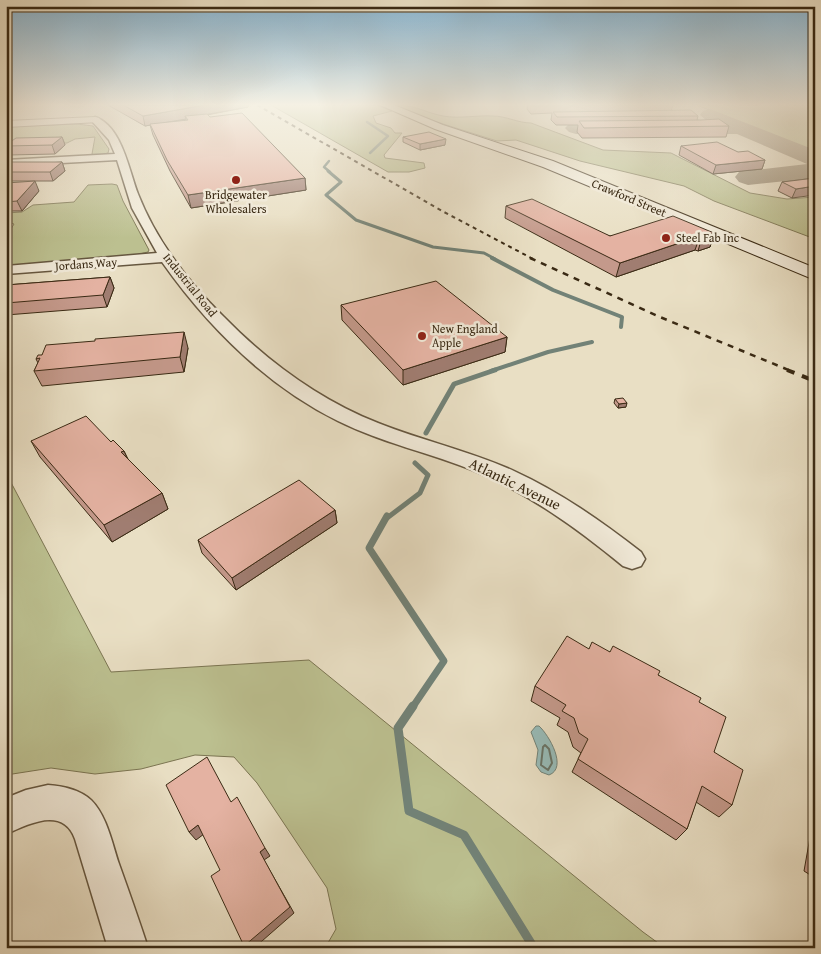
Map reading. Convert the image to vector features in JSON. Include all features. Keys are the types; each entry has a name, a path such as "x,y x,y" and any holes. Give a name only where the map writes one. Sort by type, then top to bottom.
{"main road":[{"name":"Crawford Street","path":"507,150 541,161 815,275"}],"street":[{"name":"Industrial Road","path":"119,150 134,201 166,257 195,296 255,355 279,375 316,400 357,422"},
{"path":"6,163 120,157"},
{"name":"Jordans Way","path":"6,270 166,257"},
{"name":"Atlantic Avenue","path":"357,422 407,442 486,467 505,476 543,495 583,520 632,559"},
{"path":"6,816 30,804 44,802 57,802 77,811 89,830 128,948"}],"green space":[{"path":"93,150 109,150 108,153 96,156 92,154"},
{"path":"349,150 388,150 384,155 385,158 424,163 425,168 409,172 388,172"},
{"path":"545,150 602,150 671,153 750,193 787,199 815,197 815,239 714,201 684,186 580,161"},
{"path":"804,150 815,150 815,154"},
{"path":"88,185 117,185 123,201 149,250 148,252 127,257 6,266 6,237 14,224 6,221 6,213 22,212 33,205 74,202"},
{"path":"6,473 111,672 309,660 665,948 325,948 336,929 327,888 257,783 234,757 195,755 141,769 95,774 51,768 6,775"}],"water":[{"path":"536,726 543,730 555,751 557,766 549,775 541,772 536,765 538,750 531,732"}],"building":[{"path":"162,150 277,150 305,178 188,195"},
{"path":"687,150 748,151 765,160 716,165"},
{"path":"12,162 62,162 50,172 6,172 6,166"},
{"path":"815,178 815,186 796,189 782,182"},
{"path":"35,181 17,201 6,202 6,183"},
{"path":"532,199 610,236 673,216 714,233 620,263 506,206"},
{"path":"110,277 103,295 6,303 6,285"},
{"name":"New England Apple","path":"436,281 507,337 403,370 341,305"},
{"path":"184,332 180,357 34,371 40,358 36,359 38,355 42,355 46,345"},
{"path":"623,398 627,403 619,404 615,399"},
{"path":"86,416 111,442 113,440 124,451 121,452 162,493 104,525 31,441"},
{"path":"299,480 335,510 232,578 198,540"},
{"path":"567,636 589,649 592,642 610,652 613,646 660,671 658,675 701,698 699,702 726,717 714,752 743,770 732,805 702,786 687,829 578,759 588,739 579,733 574,718 562,711 566,705 535,686"},
{"path":"207,757 231,802 237,797 265,848 260,852 290,907 244,946 211,876 220,870 198,825 189,832 166,785"}],"waterway":[{"path":"370,153 374,150"},
{"path":"329,161 324,167 330,172"},
{"path":"328,171 341,182 326,195 356,220 433,247 484,253 495,259"},
{"path":"492,258 553,290 622,317 621,327"},
{"path":"491,371 548,352 592,342"},
{"path":"426,433 454,384 495,370"},
{"path":"387,518 420,493 428,475 415,463"},
{"path":"387,516 369,548 444,661 412,708"},
{"path":"413,706 398,728 409,811 464,835 534,948"}],"taxiway":[{"path":"792,150 815,159"},
{"path":"748,177 815,171"}],"railway":[{"path":"335,150 444,212 533,259"},
{"path":"530,258 660,317 791,371"},
{"path":"787,370 815,381"}],"place":[{"name":"Bridgewater Wholesalers","path":"236,180"},
{"name":"Steel Fab Inc","path":"666,238"},
{"name":"New England Apple","path":"422,336"}]}
